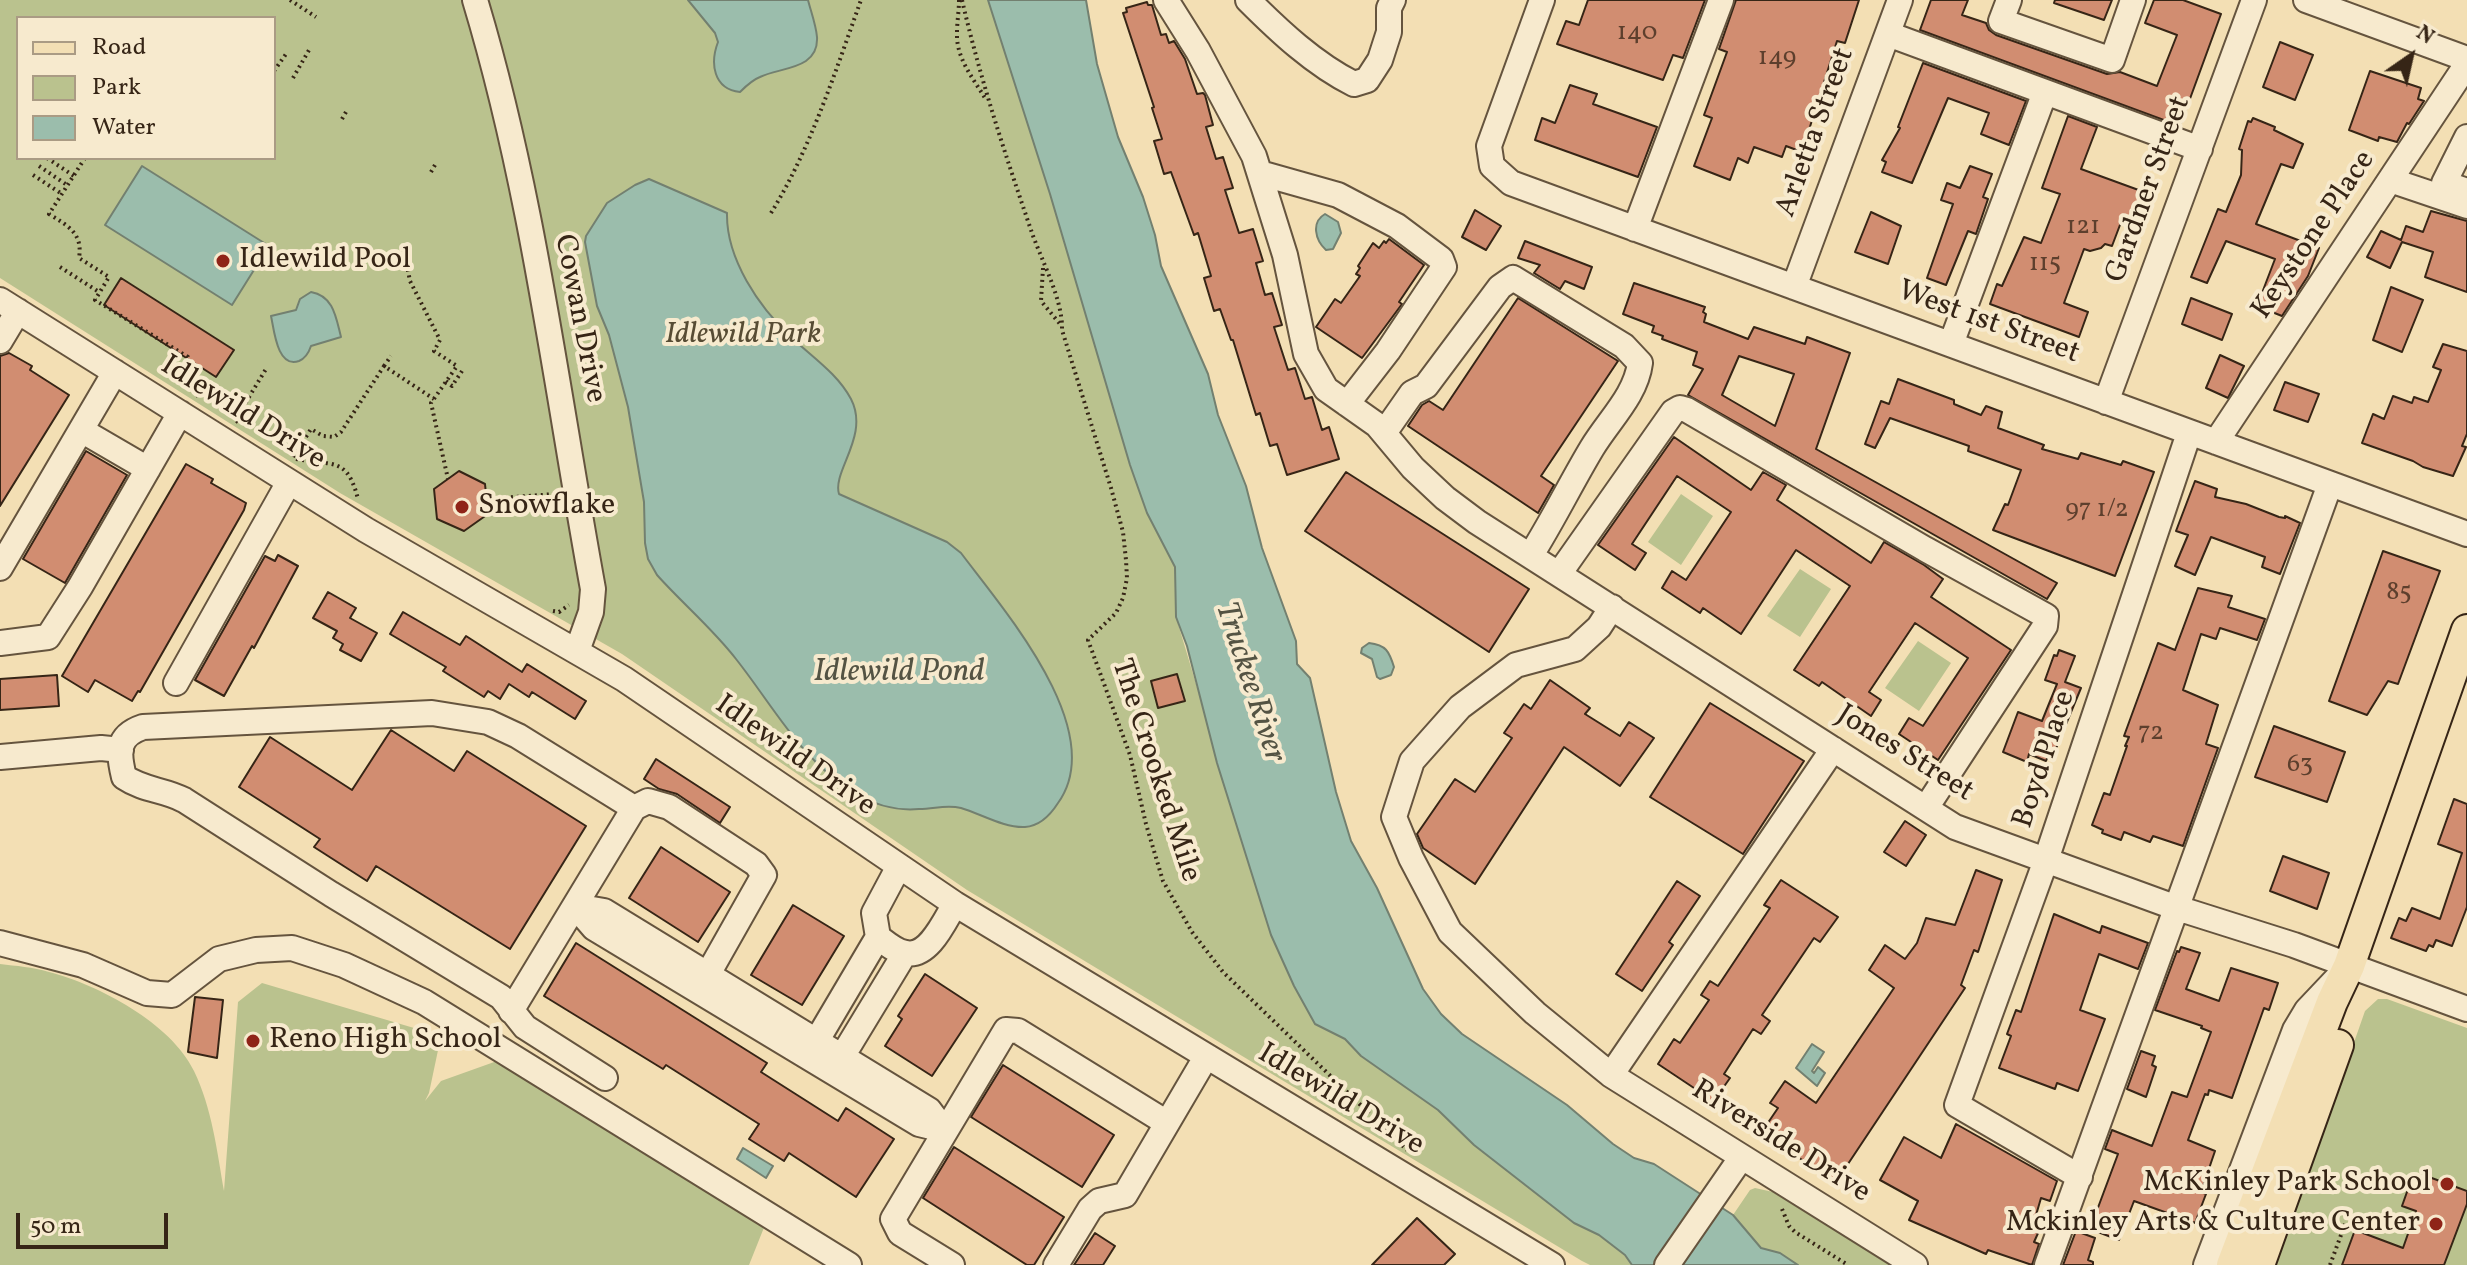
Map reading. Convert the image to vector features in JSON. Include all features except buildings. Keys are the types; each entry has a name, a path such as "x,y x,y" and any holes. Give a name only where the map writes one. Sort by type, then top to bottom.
{"main road":[{"path":"2232,1265 2332,1002 2349,966 2467,630"},
{"path":"2259,1265 2345,1027 2352,995 2349,966"}],"street":[{"name":"Jones Street","path":"1166,0 1198,51 1254,156 1285,255 1306,354 1326,389 1380,429 1413,468 1445,498 1477,522 1955,827 2467,1009"},
{"path":"1248,0 1297,45 1354,84 1367,80 1380,60 1389,32 1387,3"},
{"name":"West 1st Street","path":"1542,0 1489,146 1492,166 1511,183 2467,534"},
{"path":"1635,229 1721,0"},
{"name":"Arletta Street","path":"1794,287 1900,0"},
{"path":"2009,0 2001,21 2112,60 2133,0"},
{"name":"Gardner Street","path":"2106,402 2254,0"},
{"path":"2306,0 2467,62"},
{"name":"Cowan Drive","path":"478,8 510,132 551,338 593,589 591,612 577,651"},
{"path":"1888,34 2200,149"},
{"name":"Keystone Place","path":"2216,442 2467,62"},
{"path":"1951,344 2045,92"},
{"path":"2467,137 2444,183 2467,191"},
{"path":"1260,173 1338,195 1397,226 1441,259 1444,267 1388,351 1347,404"},
{"path":"2390,180 2467,206"},
{"path":"1380,429 1412,393 1426,386 1500,287 1513,278 1624,346 1640,363 1638,380 1594,445 1531,555"},
{"path":"0,341 9,305"},
{"name":"Idlewild Drive","path":"9,305 115,372 189,405 289,482 655,699 898,868 955,904 1552,1265"},
{"path":"0,568 115,372"},
{"path":"0,643 48,637 189,405"},
{"path":"1559,574 1673,412 1680,408 2046,616 2045,626 1926,808"},
{"path":"81,430 148,469"},
{"name":"Boyd Place","path":"2080,1177 1957,1105 2046,860 2189,433"},
{"path":"176,683 289,482"},
{"path":"2047,1265 2330,484"},
{"name":"Riverside Drive","path":"1612,607 1599,627 1575,649 1516,665 1460,707 1412,761 1394,817 1411,858 1450,932 1535,1013 1611,1075 1735,1167 1915,1265"},
{"path":"605,1078 525,1027 501,997 184,800 167,792 151,791 124,777 120,761 121,744 130,732 143,727 432,713 488,722 518,736 634,808"},
{"path":"0,757 101,748 121,750"},
{"path":"1611,1075 1833,749"},
{"path":"511,1011 634,808 648,801 669,807 756,864 764,875 708,974"},
{"path":"812,1049 878,937 874,913 898,868"},
{"path":"878,937 905,953 916,953 933,939 955,904"},
{"path":"575,906 604,911 708,974 812,1049"},
{"path":"575,906 594,928 838,1064 919,1124 944,1130"},
{"path":"0,943 83,965 147,993 172,995 219,959 256,950 292,948 344,965 424,1002 849,1265"},
{"path":"838,1064 905,953"},
{"path":"2206,1265 2295,1030 2318,996 2349,966"},
{"path":"952,1265 900,1233 893,1219 1006,1030 1018,1031 1167,1123"},
{"path":"1056,1265 1090,1209 1099,1201 1125,1195 1206,1057"},
{"path":"1667,1265 1735,1167"}],"path":[{"path":"290,0 316,17"},
{"path":"771,213 810,131 861,0"},
{"name":"The Crooked Mile","path":"960,0 956,32 958,45 965,68 989,104"},
{"name":"The Crooked Mile","path":"960,0 989,104 1059,307 1062,330"},
{"path":"293,78 309,50"},
{"path":"276,68 286,54"},
{"path":"342,119 346,112"},
{"path":"50,160 74,176"},
{"path":"84,160 49,214 74,229 81,248 79,258 109,277 95,300 188,357 189,405"},
{"path":"431,172 435,165"},
{"path":"39,166 67,185"},
{"path":"33,175 62,194"},
{"path":"403,246 410,281 440,340 434,351 457,366 431,403 448,479"},
{"name":"The Crooked Mile","path":"1043,266 1041,301 1062,326 1123,532 1127,578 1123,598 1116,613 1088,640 1130,755 1163,881 1205,952 1411,1155"},
{"path":"60,267 99,292"},
{"path":"293,457 311,429 323,436 334,437 341,432 391,356"},
{"path":"384,366 434,399"},
{"path":"247,428 235,420 266,369"},
{"path":"446,381 452,386 462,371"},
{"path":"281,450 297,460 323,462 346,471 353,479 358,499 371,506"},
{"path":"487,499 555,493 558,507"},
{"path":"553,611 567,608 570,602"},
{"path":"1780,1205 1795,1232 1848,1265"},
{"path":"2330,1265 2345,1224"}],"green space":[{"name":"Idlewild Park","path":"0,0 988,0 1050,194 1130,465 1147,513 1175,568 1176,617 1271,935 1315,1024 1345,1039 1361,1056 1438,1110 1474,1145 1574,1223 1599,1235 1625,1255 1632,1265 1590,1265 1582,1261 967,890 622,654 340,493 0,278"},
{"path":"1681,494 1713,516 1681,565 1648,542"},
{"path":"1800,569 1831,589 1800,637 1767,616"},
{"path":"1918,641 1951,663 1919,711 1885,688"},
{"name":"Reno High School","path":"0,964 43,970 90,986 132,1008 169,1037 183,1053 200,1085 213,1130 224,1191 238,1002 262,983 441,1036 425,1101 441,1081 497,1061 765,1225 749,1265 0,1265"},
{"path":"2378,999 2387,999 2467,1028 2467,1265 2276,1265 2365,1011"},
{"path":"1755,1188 1773,1192 1891,1265 1798,1265 1780,1253 1761,1249 1733,1215 1750,1190"}],"water":[{"path":"688,0 808,0 817,37 816,48 812,56 797,66 757,78 740,92 731,90 716,74 714,58 718,42 715,33"},
{"name":"Truckee River","path":"988,0 1086,0 1097,64 1118,137 1143,197 1161,266 1208,374 1218,415 1246,486 1262,548 1296,641 1297,664 1310,678 1336,792 1351,841 1377,888 1423,989 1441,1014 1462,1034 1567,1105 1613,1144 1634,1158 1654,1164 1733,1215 1761,1248 1780,1253 1798,1265 1632,1265 1625,1255 1599,1235 1574,1223 1474,1145 1438,1110 1361,1056 1345,1039 1315,1024 1271,935 1217,763 1187,646 1176,617 1175,567 1147,513 1130,465 1050,194"},
{"path":"142,166 269,246 232,305 105,225"},
{"name":"Idlewild Pond","path":"649,179 727,213 732,248 756,297 779,325 831,373 851,399 856,426 838,485 839,494 947,542 961,553 1024,638 1045,672 1061,707 1071,741 1070,774 1058,803 1040,822 1017,827 961,808 894,808 856,794 804,750 727,648 657,575 648,559 645,543 644,502 628,407 609,335 597,306 585,242 607,203"},
{"path":"1325,214 1338,222 1341,233 1333,249 1326,250 1316,231 1318,222"},
{"path":"311,292 319,294 329,303 341,337 311,346 304,358 292,362 281,354 271,316 296,310 300,299"},
{"path":"1369,643 1383,647 1388,653 1394,667 1391,675 1380,679 1377,677 1372,659 1361,653"},
{"path":"1812,1044 1824,1052 1812,1071 1814,1073 1818,1067 1825,1073 1817,1086 1796,1068"},
{"path":"743,1148 773,1166 766,1178 737,1159"}],"place":[{"name":"Idlewild Pool","path":"223,261"},
{"name":"Snowflake","path":"462,507"},
{"name":"Reno High School","path":"253,1041"},
{"name":"McKinley Park School","path":"2447,1184"},
{"name":"Mckinley Arts & Culture Center","path":"2436,1224"}]}
